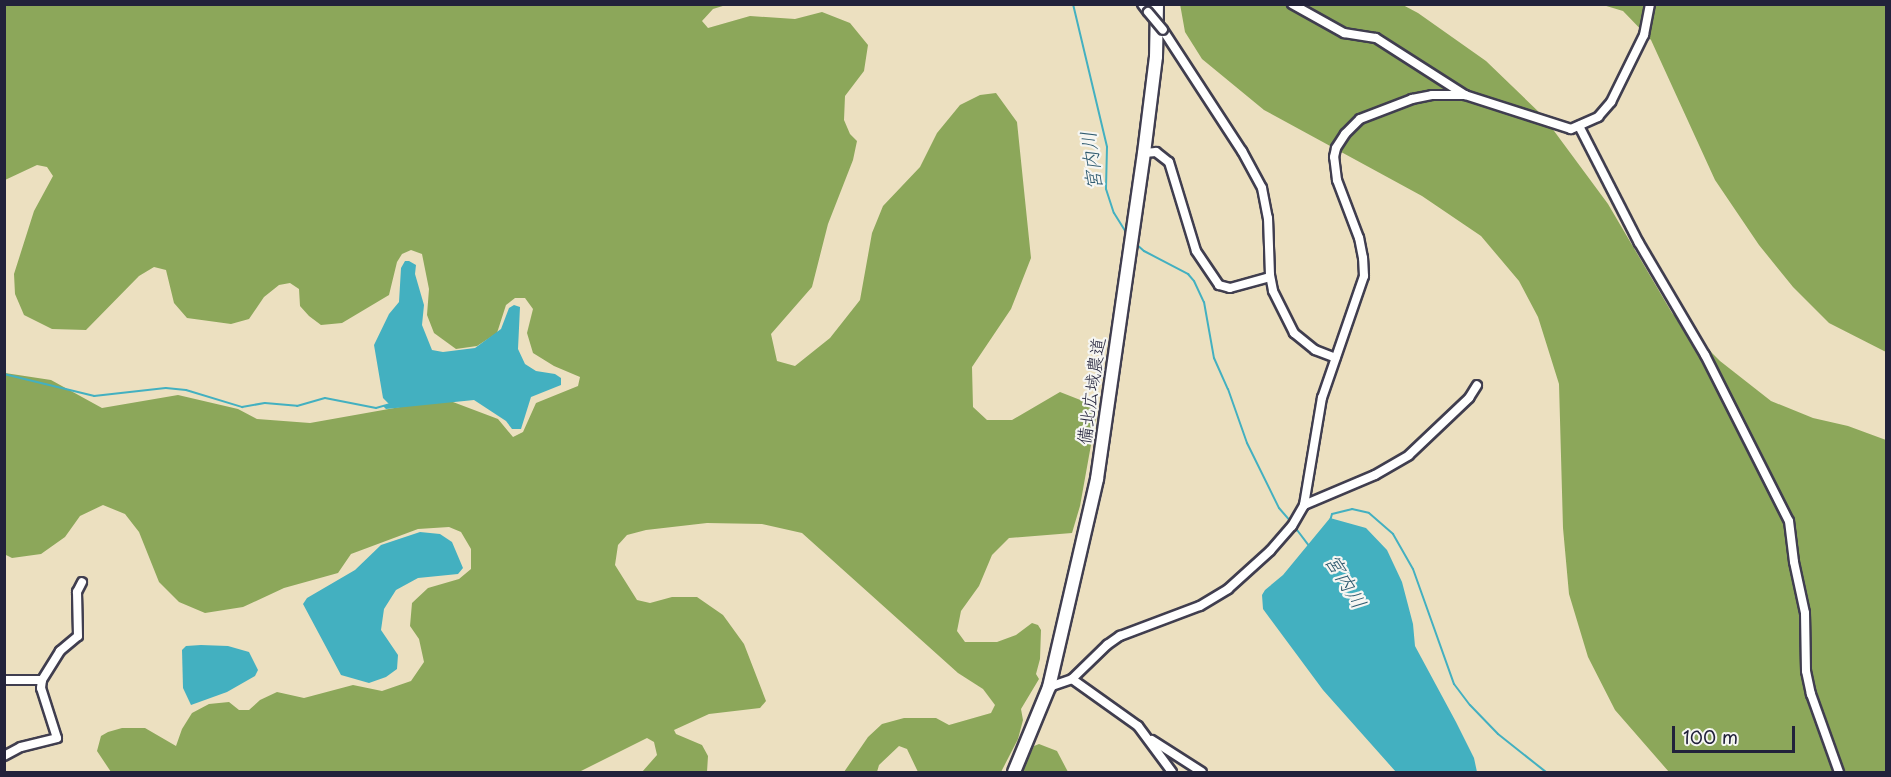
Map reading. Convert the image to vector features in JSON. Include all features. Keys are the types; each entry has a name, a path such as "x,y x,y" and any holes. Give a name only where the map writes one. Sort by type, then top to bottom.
{"street":[{"path":"1292,4 1344,33 1376,38 1465,95 1571,129 1598,117 1611,102 1644,35 1650,4"},
{"path":"1149,7 1242,152 1262,188 1268,218 1270,278 1273,291 1294,333 1315,350 1336,358"},
{"name":"備北広域農道","path":"1014,772 1049,687 1096,479 1156,57 1149,7"},
{"path":"1049,687 1072,679 1107,645 1120,636 1140,626 1200,606 1228,589 1270,551 1292,526 1304,505 1314,430 1322,398 1364,276 1359,238 1336,180 1334,157 1336,147 1345,134 1360,120 1412,99 1432,95 1465,95"},
{"path":"1579,126 1639,243 1705,355 1790,521 1794,562 1805,613 1806,671 1811,694 1839,772"},
{"path":"1144,153 1156,152 1163,155 1169,162 1196,251 1219,285 1230,288 1270,278"},
{"path":"1304,505 1375,476 1409,455 1469,398 1477,385"},
{"path":"4,756 21,747 57,738 41,688 42,680 60,651 78,636 77,592 82,582"},
{"path":"1072,679 1122,714 1149,738 1202,772"},
{"path":"4,680 42,680"},
{"path":"1149,738 1172,772"}],"green space":[{"path":"1180,4 1401,4 1418,13 1486,61 1543,116 1608,204 1672,313 1720,361 1771,401 1813,418 1848,426 1886,440 1886,772 1669,772 1615,710 1588,657 1569,594 1563,528 1559,384 1538,317 1519,281 1481,236 1422,196 1264,110 1202,59 1185,32"},
{"path":"5,5 726,5 713,9 702,21 708,28 750,16 795,19 822,12 850,23 868,45 864,71 845,96 844,120 850,134 857,141 853,160 828,224 812,287 771,334 777,361 795,366 830,338 860,300 872,233 883,206 920,167 937,133 960,105 980,95 996,93 1017,122 1031,258 1011,309 972,367 973,407 987,420 1012,420 1060,392 1088,403 1096,417 1080,506 1072,533 1009,538 992,555 979,586 961,611 957,631 965,642 997,642 1016,635 1032,623 1038,625 1041,630 1040,659 1036,674 1039,679 1021,709 1023,720 1018,739 1001,772 918,772 907,749 899,746 879,765 877,772 844,772 868,737 882,724 904,718 936,718 949,725 991,713 995,705 983,689 958,673 802,533 762,524 707,523 646,530 627,535 618,545 615,565 637,600 650,603 672,597 697,597 723,615 744,644 766,701 760,708 709,714 674,730 676,734 702,745 708,756 707,772 642,772 657,755 654,742 647,738 579,772 111,772 97,751 101,736 108,732 122,728 145,728 176,746 182,729 192,713 209,704 229,702 239,710 249,710 260,700 277,692 304,698 353,685 382,691 411,681 424,662 419,639 410,626 412,603 428,588 459,579 471,569 471,549 461,532 449,527 418,529 351,554 338,573 284,588 243,607 205,613 179,602 159,582 139,532 125,514 103,505 80,516 65,537 41,554 12,558 4,554 5,373 51,380 102,408 178,395 238,409 257,419 310,423 445,399 498,419 513,437 523,432 536,403 578,386 580,377 554,366 533,353 527,333 533,309 525,298 515,298 506,305 497,333 477,346 456,349 434,333 427,315 429,289 422,254 411,250 402,254 397,262 389,295 342,323 321,325 309,316 300,306 299,289 290,283 279,285 264,297 249,319 231,324 187,318 174,303 166,270 154,267 139,276 86,330 52,329 24,315 15,294 14,274 34,211 53,176 47,167 37,165 5,180"},
{"path":"1603,5 1886,5 1886,352 1829,323 1793,287 1759,245 1715,180 1651,40 1623,11"},
{"path":"1039,744 1057,751 1068,772 1021,772 1034,746"}],"water":[{"path":"405,261 416,265 415,274 424,305 422,325 432,350 443,352 475,348 501,329 509,308 514,305 520,307 518,349 525,364 536,371 555,374 561,378 561,385 531,397 521,429 512,429 506,421 474,400 386,409 383,406 389,404 383,398 374,345 389,314 399,302 401,268"},
{"path":"1330,518 1366,528 1387,550 1402,582 1413,624 1415,646 1474,758 1477,772 1396,772 1323,690 1263,609 1262,595 1265,590 1283,575"},
{"path":"420,532 440,534 452,542 463,568 458,574 418,578 396,590 384,609 381,630 398,655 397,669 386,677 369,683 341,675 303,604 307,598 355,570 381,545"},
{"path":"186,646 228,646 249,652 258,670 255,676 227,692 191,705 183,688 182,650"}],"waterway":[{"name":"宮内川","path":"1073,4 1107,147 1106,189 1114,213 1127,234"},
{"name":"宮内川","path":"1135,243 1144,251 1188,274 1194,281 1204,302 1214,358 1228,389 1247,443 1279,508 1291,522"},
{"path":"4,374 94,396 166,388 186,390 242,407 265,403 297,406 325,398 376,408 390,404"},
{"name":"宮内川","path":"1330,521 1332,514 1352,509 1369,513 1393,534 1413,569 1454,684 1470,705 1498,734 1546,772"},
{"name":"宮内川","path":"1294,526 1309,546"}]}
